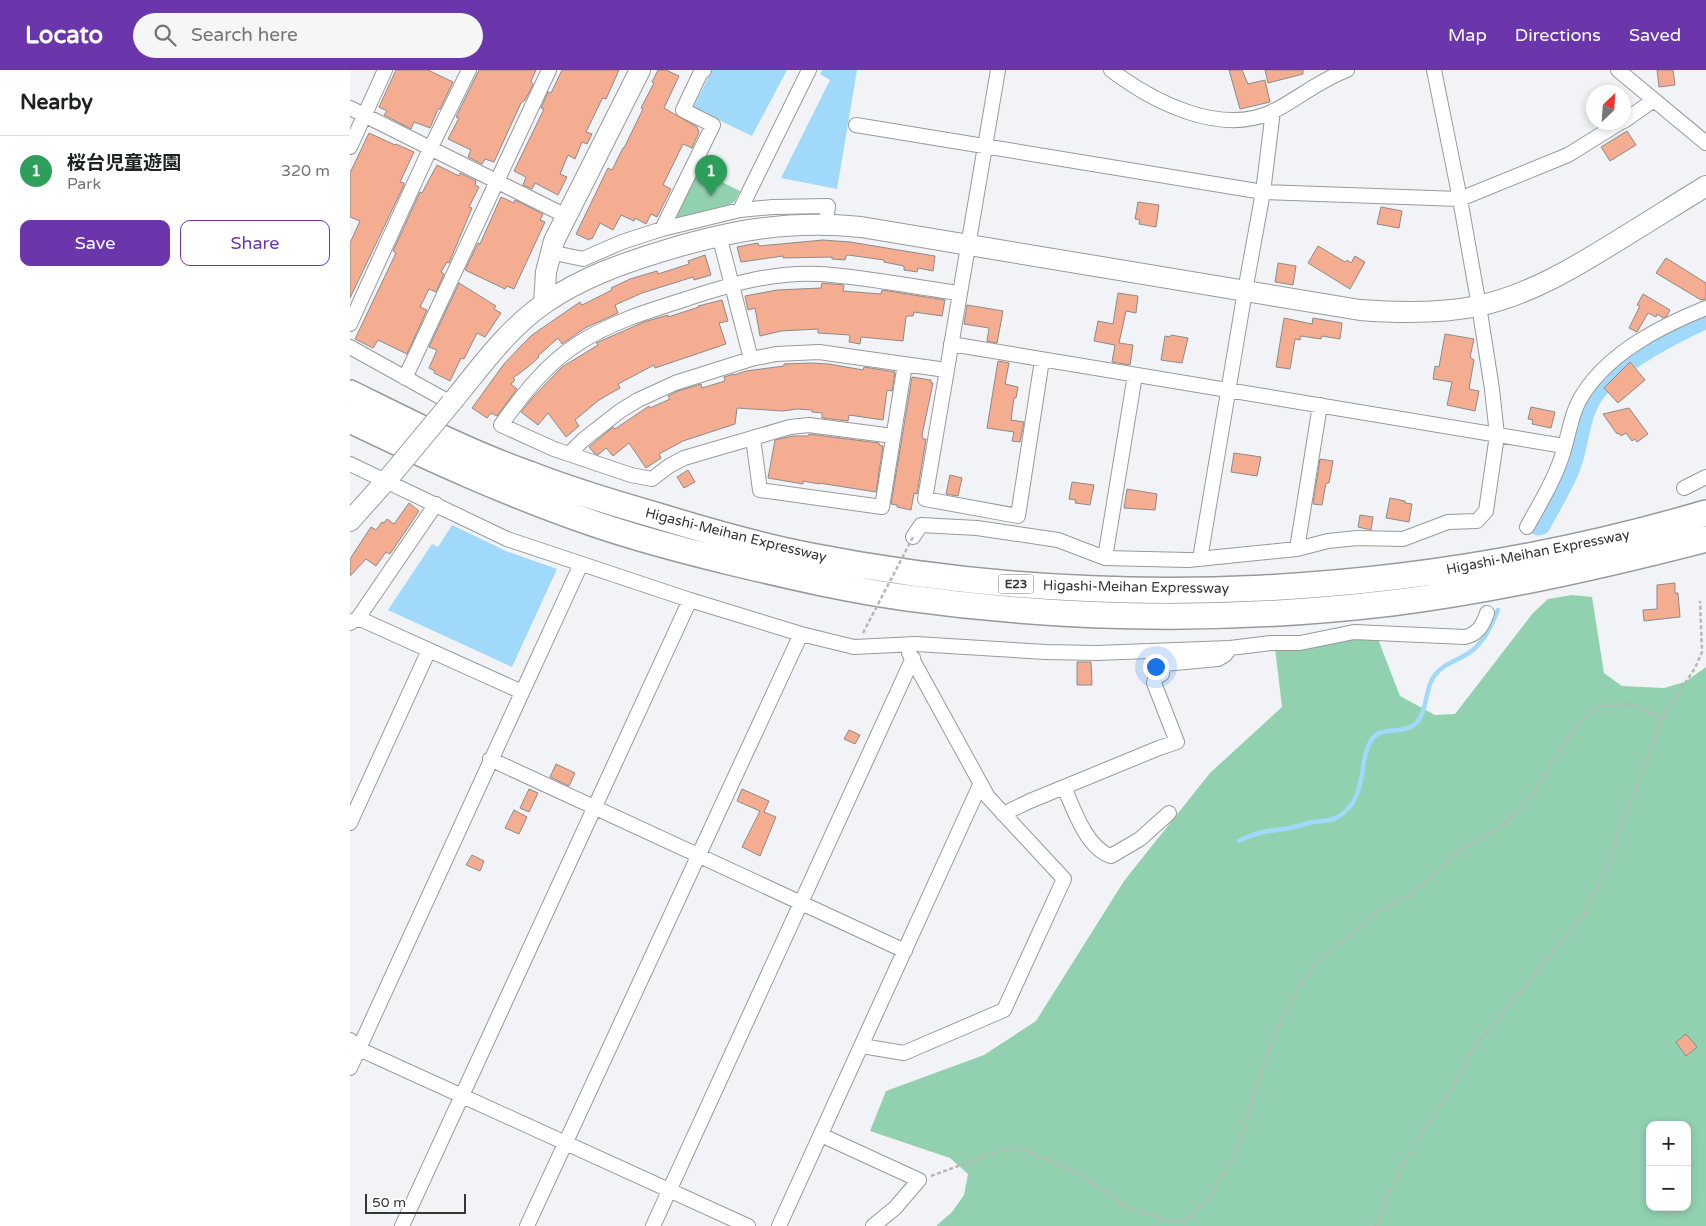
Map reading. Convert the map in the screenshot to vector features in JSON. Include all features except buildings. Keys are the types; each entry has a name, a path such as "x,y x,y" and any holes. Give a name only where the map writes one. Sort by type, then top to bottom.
{"highway":[{"name":"Higashi-Meihan Expressway","path":"350,393 464,448 527,474 594,497 697,528 807,555 854,564 1054,588 1135,590 1251,589 1347,582 1407,575 1585,546 1706,514"},
{"name":"Higashi-Meihan Expressway","path":"350,420 457,471 525,499 598,525 690,552 770,572 847,588 909,598 1010,609 1089,614 1243,614 1392,603 1512,584 1594,568 1706,539"}],"street":[{"path":"350,147 385,70"},
{"path":"350,324 430,149 469,70"},
{"path":"405,378 549,70"},
{"path":"544,304 546,272 550,252 566,216 640,70"},
{"path":"662,229 713,125 683,110 700,74 704,70"},
{"path":"740,210 809,70"},
{"path":"998,70 925,500 1018,516 1042,360"},
{"path":"1113,71 1129,70"},
{"path":"1113,71 1137,88 1179,108 1212,118 1246,120 1260,117 1273,111 1322,81 1347,70"},
{"path":"914,537 921,524 977,528 1058,540 1105,558 1200,559 1297,549 1357,538 1404,539 1448,522 1477,521 1486,512 1498,435 1479,306 1434,70"},
{"path":"1618,70 1706,143"},
{"path":"1631,116 1654,100"},
{"path":"350,108 566,216"},
{"path":"1200,559 1263,192 1273,111"},
{"path":"856,125 1263,192 1460,199 1568,155 1609,130"},
{"path":"350,521 390,477 494,351 512,331 544,304 593,275 627,262 719,235 755,228 826,224 861,227 1360,310 1443,310 1479,306 1519,293 1568,270 1706,186"},
{"path":"550,252 583,259 622,242 662,229 740,210 828,206 826,224"},
{"path":"719,235 751,359"},
{"path":"894,436 809,425 790,427 684,458 669,466 652,479 631,475 554,449 501,425 525,392 538,378 578,344 606,328 640,314 731,284 772,277 819,274 959,293"},
{"path":"1527,528 1562,459 1569,424 1583,394 1605,368 1638,342 1676,321 1706,308"},
{"path":"951,344 1564,446"},
{"path":"350,347 451,403"},
{"path":"569,454 583,440 620,411 638,400 675,383 751,359 776,354 819,352 946,370"},
{"path":"753,438 760,490 882,507 905,364"},
{"path":"1105,558 1135,375"},
{"path":"1297,549 1320,405"},
{"path":"350,464 390,477 436,504 507,538 690,600 801,634 854,647 916,644 1096,653 1230,648 1271,643 1300,643 1354,632 1465,637 1473,635 1478,630 1487,614"},
{"path":"1684,488 1706,477"},
{"path":"436,504 354,621 430,650 522,692"},
{"path":"350,1068 355,1044 581,564"},
{"path":"402,1226 690,600"},
{"path":"527,1226 801,634"},
{"path":"862,1046 904,1053 1004,1010 1064,879 1003,814 980,786 913,658 903,645"},
{"path":"1003,814 1064,787 1177,742 1154,683 1155,678 1162,674 1164,664 1218,659 1225,655 1230,648"},
{"path":"350,823 430,650"},
{"path":"653,1226 913,658"},
{"path":"490,759 905,950"},
{"path":"779,1226 980,786"},
{"path":"1064,787 1076,815 1094,846 1106,855 1111,856 1140,839 1169,813"},
{"path":"355,1044 463,1096 748,1226"},
{"path":"821,1135 919,1180 895,1208 873,1226"}],"path":[{"path":"862,633 914,537"},
{"path":"1375,1226 1390,1190 1422,1132 1452,1088 1476,1044 1584,914 1612,856 1662,718 1695,668 1702,652 1700,601"},
{"path":"919,1180 1004,1149 1022,1149 1083,1176 1128,1208 1170,1221 1186,1220 1210,1197 1235,1154 1246,1128 1257,1085 1274,1036 1299,986 1320,958 1380,911 1408,896 1438,871 1459,850 1499,828 1515,814 1535,790 1575,728 1593,710 1601,706 1630,704 1662,718"}],"green space":[{"path":"697,170 740,191 735,201 725,208 677,219 676,213"},
{"path":"1572,595 1592,597 1604,673 1622,686 1664,688 1685,682 1706,667 1706,1226 936,1226 952,1212 964,1195 968,1174 950,1158 870,1131 886,1091 984,1055 1036,1021 1124,881 1210,773 1282,707 1274,640 1378,639 1400,696 1435,715 1455,714 1533,613 1548,599"}],"water":[{"path":"712,70 787,70 752,136 696,109 694,106"},
{"path":"822,70 857,70 837,189 781,178 830,80 820,74"},
{"path":"452,525 506,551 557,569 512,667 388,610 432,544 438,547"}],"waterway":[{"path":"1539,523 1568,468 1584,407 1597,386 1624,361 1641,350 1706,316"},
{"path":"1239,841 1258,833 1331,820 1341,815 1350,807 1359,788 1365,757 1372,739 1386,731 1409,728 1414,725 1422,715 1434,676 1443,667 1469,653 1478,645 1488,631 1498,610"}],"place":[{"name":"桜台児童遊園","path":"711,196"}]}
